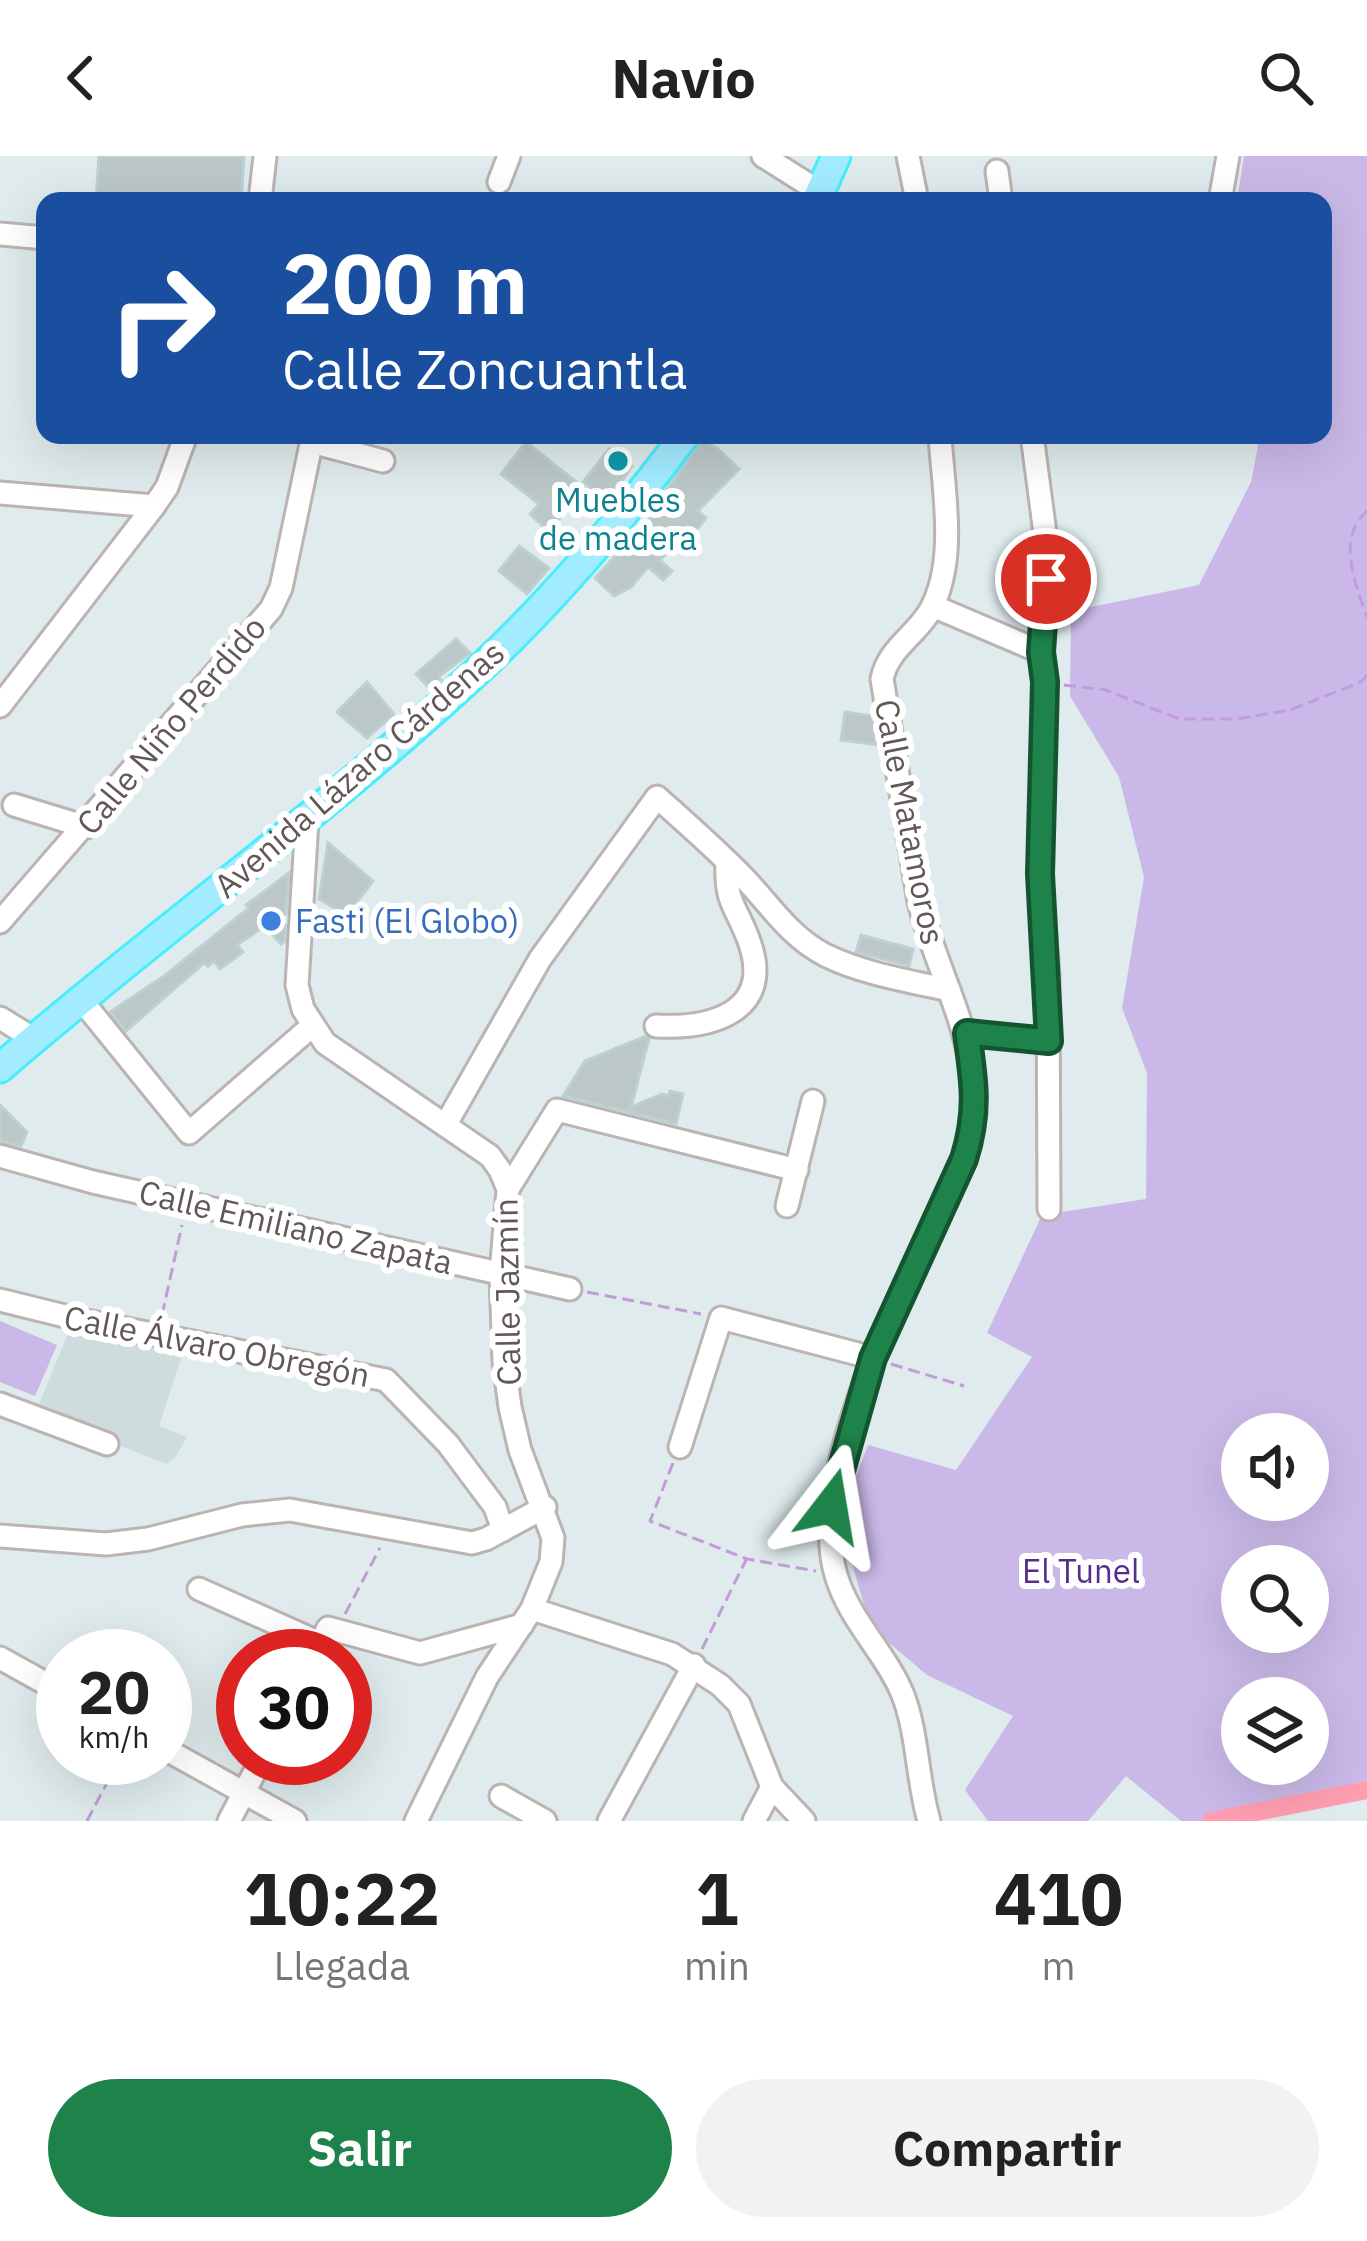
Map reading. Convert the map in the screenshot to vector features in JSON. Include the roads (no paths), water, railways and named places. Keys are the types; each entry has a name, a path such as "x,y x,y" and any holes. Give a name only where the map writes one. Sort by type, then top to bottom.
{"main road":[{"path":"820,192 836,156"},
{"name":"Avenida Lázaro Cárdenas","path":"0,1069 307,820 487,662 637,499 678,444"}],"street":[{"path":"261,192 265,156"},
{"path":"500,182 509,156"},
{"path":"763,156 812,192"},
{"path":"908,156 915,192"},
{"path":"1222,192 1228,156"},
{"path":"998,171 1000,192"},
{"path":"0,234 36,237"},
{"path":"0,706 154,506 184,444"},
{"name":"Calle Niño Perdido","path":"0,922 271,609 281,588 312,444"},
{"path":"331,444 383,461"},
{"name":"Calle Matamoros","path":"929,1821 902,1692 848,1605 835,1574 830,1539 831,1506 873,1358 964,1159 976,1100 967,1033 920,902 882,679 892,654 933,606 947,549 941,444"},
{"path":"1033,444 1046,542 1040,874 1049,1041 1049,1210"},
{"path":"0,494 154,506"},
{"path":"933,606 1041,652"},
{"path":"446,1124 540,959 657,797 727,862 785,927 827,956 874,974 949,989"},
{"path":"14,805 86,826"},
{"path":"83,1002 189,1132 312,1026 298,985 307,820"},
{"path":"656,1026 717,1023 737,1010 750,991 755,968 749,941 726,893 727,862"},
{"path":"0,1018 34,1039"},
{"name":"Calle Jazmín","path":"312,1026 325,1043 490,1156 508,1189 501,1274 510,1407 520,1450 554,1538 551,1562 527,1617 487,1677 416,1821"},
{"path":"967,1033 1049,1041"},
{"path":"787,1206 813,1100"},
{"path":"508,1189 557,1110 797,1170"},
{"name":"Calle Emiliano Zapata","path":"0,1156 94,1182 570,1288"},
{"name":"Calle Álvaro Obregón","path":"0,1300 386,1380 448,1444 495,1507 503,1530"},
{"path":"680,1447 721,1318 873,1358"},
{"path":"0,1404 106,1444"},
{"path":"0,1536 106,1544 148,1539 242,1515 290,1510 472,1543 545,1507"},
{"path":"199,1588 298,1629"},
{"path":"372,1646 420,1653 527,1617 672,1654 694,1665 739,1704 772,1786 804,1821"},
{"path":"0,1658 36,1678"},
{"path":"609,1821 694,1665"},
{"path":"192,1764 295,1821"},
{"path":"229,1821 248,1785"},
{"path":"754,1821 772,1786"},
{"path":"501,1796 545,1821"}],"waterway":[{"path":"1211,1821 1367,1790"}],"place":[{"name":"Muebles de madera","path":"618,461"},
{"name":"Fasti (El Globo)","path":"271,921"}],"park label":[{"name":"El Tunel","path":"1081,1571"}]}
